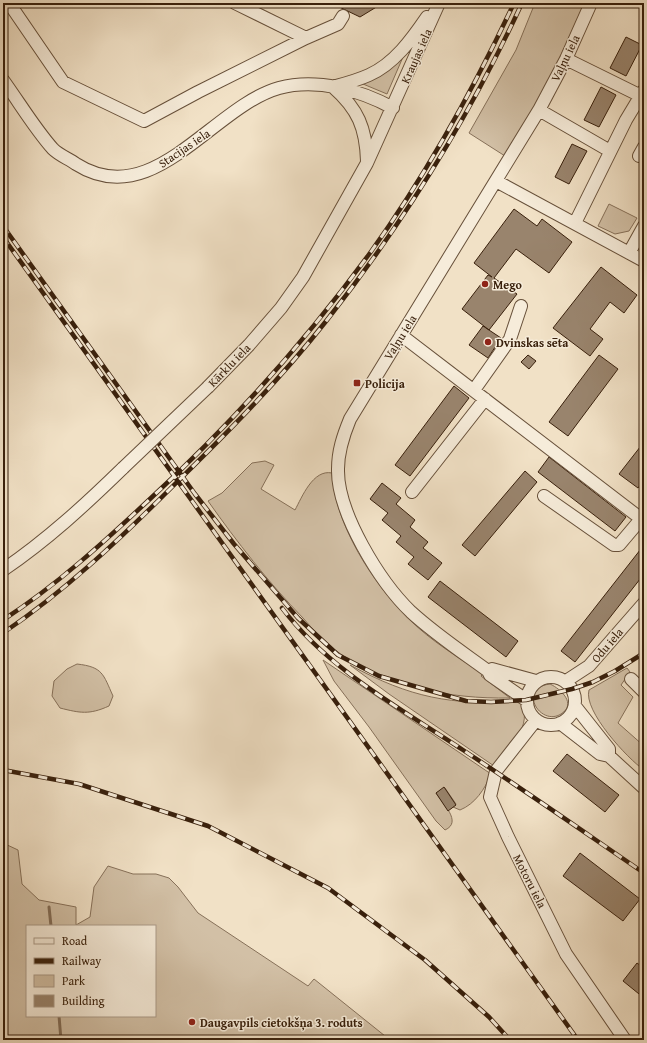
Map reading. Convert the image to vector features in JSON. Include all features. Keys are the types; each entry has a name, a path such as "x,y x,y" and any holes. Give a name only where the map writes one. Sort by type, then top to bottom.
{"street":[{"path":"9,3 62,82 144,121 192,94 306,38 338,24 343,16"},
{"path":"234,3 306,38"},
{"path":"333,87 369,75 382,67 410,42 438,3"},
{"name":"Kraujas iela","path":"393,108 438,3"},
{"name":"Vaļņu iela","path":"526,700 460,652 410,610 383,578 364,548 344,503 338,470 341,440 350,419 401,335 501,184 566,59 591,3"},
{"path":"566,59 642,93 610,151 575,223"},
{"name":"Stacijas iela","path":"3,80 54,150 87,171 105,176 122,177 146,172 163,164 261,95 280,88 305,85 350,90 372,97 393,108"},
{"path":"333,87 347,99 355,110 363,130 367,164"},
{"name":"Kārklu iela","path":"3,570 33,550 124,468 208,387 249,345 281,308 303,277 367,164 393,108"},
{"path":"539,110 610,151"},
{"path":"501,184 644,261"},
{"path":"630,253 644,226"},
{"path":"474,390 510,339 521,306"},
{"path":"401,335 642,520 619,545 614,545 544,496"},
{"path":"412,492 485,399"},
{"name":"Odu iela","path":"566,681 589,666 644,603"},
{"path":"488,671 492,669 502,673 536,681"},
{"path":"551,676 566,681 574,694 575,706 572,713 560,723 552,725 544,724 536,720 531,714 526,700 531,686 536,681 551,676"},
{"path":"631,679 644,692"},
{"path":"575,706 609,749 609,756"},
{"name":"Motoru iela","path":"536,720 496,771 490,797 508,837 566,954 625,1040"},
{"path":"560,723 600,754 609,756 644,787"}],"green space":[{"path":"535,3 585,3 548,81 505,156 469,133 516,50"},
{"path":"403,57 387,94 363,84 363,83"},
{"path":"609,204 637,218 629,231 615,234 598,226"},
{"path":"265,461 274,465 261,489 295,510 309,485 319,475 332,473 340,513 348,533 358,552 383,589 418,628 483,674 481,676 510,698 487,698 441,693 397,682 355,663 335,650 322,639 265,576 208,501 222,493 252,463"},
{"path":"323,660 491,774 486,785 475,800 460,810 453,807 456,804 445,788 436,793 450,812 452,822 450,827 445,830 436,821 369,727 334,681"},
{"path":"77,664 92,667 101,673 113,696 109,706 90,712 73,711 60,708 52,696 54,681 67,669"},
{"path":"350,665 392,685 432,697 472,702 520,702 524,710 522,728 513,745 497,768 389,694"},
{"path":"627,668 630,672 621,685 633,697 618,723 644,746 644,770 628,756 608,734 593,710 589,699 589,690"},
{"path":"550,684 563,693 566,697 568,706 561,714 553,717 540,711 535,705 533,699 535,692 540,687"},
{"path":"3,843 18,850 22,884 39,900 76,907 76,925 90,917 94,887 108,866 133,874 156,874 169,878 198,913 308,986 314,979 390,1040 3,1040"}],"building":[{"path":"331,3 383,3 360,17"},
{"path":"626,37 642,45 626,76 610,68"},
{"path":"601,87 616,95 599,127 584,120"},
{"path":"572,144 587,151 569,184 555,177"},
{"path":"514,209 537,226 542,219 572,242 549,273 516,249 494,278 517,294 489,330 462,309 488,275 492,277 474,263"},
{"path":"601,267 637,295 624,313 610,302 590,329 603,339 590,356 553,328"},
{"path":"483,326 501,338 488,358 469,345"},
{"path":"528,355 536,361 529,369 521,362"},
{"path":"599,355 618,369 568,436 549,422"},
{"path":"454,386 469,398 410,476 395,465"},
{"path":"644,442 644,480 638,488 619,474"},
{"path":"549,457 626,517 615,531 538,472"},
{"path":"525,471 537,482 475,556 462,545"},
{"path":"382,483 401,498 396,504 415,520 410,527 428,542 423,548 442,563 428,580 408,564 414,557 396,542 401,536 382,520 388,513 370,499"},
{"path":"644,545 644,574 575,662 561,651"},
{"path":"440,581 518,641 506,657 428,597"},
{"path":"567,754 619,795 605,812 553,771"},
{"path":"444,787 456,805 448,811 436,793"},
{"path":"580,853 640,899 623,921 563,876"},
{"path":"637,963 644,968 644,998 623,981"}],"waterway":[{"path":"49,907 51,925"},
{"path":"59,1017 61,1040"}],"railway":[{"path":"3,620 23,607 80,562 116,531 181,470 266,381 320,318 370,253 429,163 465,100 514,3"},
{"path":"3,633 70,582 132,526 232,427 291,364 327,320 383,245 434,167 458,127 502,45 522,3"},
{"path":"3,226 195,494 234,544 298,618 338,655 379,676 466,701 491,702 526,700 572,689 593,682 615,671 644,653"},
{"path":"3,237 578,1040"},
{"path":"282,608 321,650 366,686 509,780 644,873"},
{"path":"3,770 79,784 208,826 328,888 425,960 489,1017 510,1040"}],"place":[{"name":"Mego","path":"485,284"},
{"name":"Dvinskas sēta","path":"488,342"},
{"name":"Policija","path":"357,383"},
{"name":"Daugavpils cietokšņa 3. roduts","path":"192,1022"}]}
